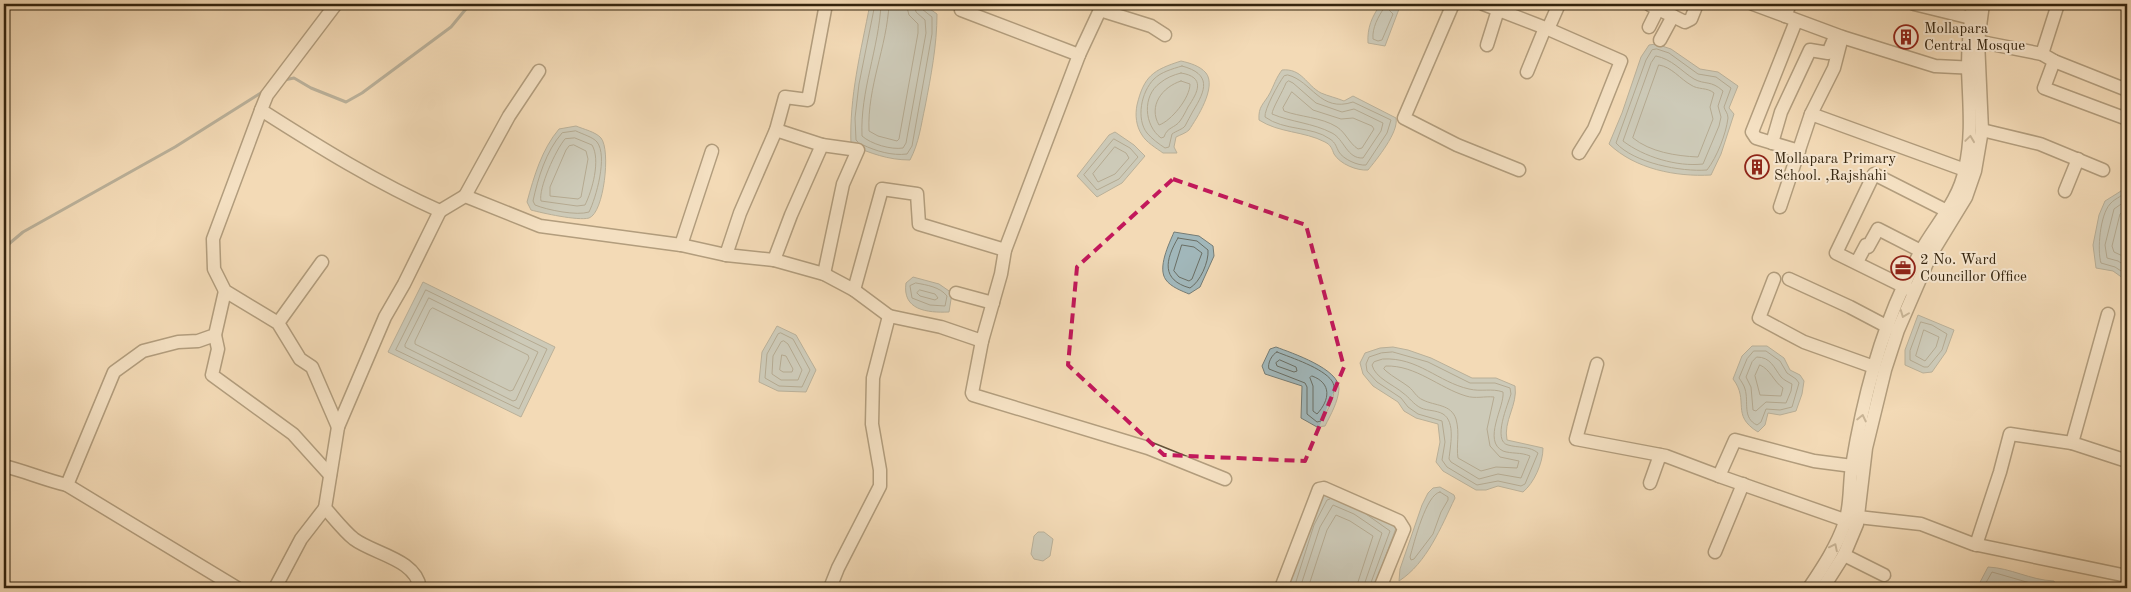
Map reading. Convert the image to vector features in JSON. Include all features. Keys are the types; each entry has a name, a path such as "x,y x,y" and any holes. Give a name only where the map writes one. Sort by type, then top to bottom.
{"street":[{"path":"336,4 267,95 213,239 214,269 225,291 278,323 300,359 312,367 338,427"},
{"path":"726,255 740,213 776,130 785,97 808,100 826,4"},
{"path":"1453,4 1404,118 1457,145 1519,170"},
{"path":"1483,4 1547,28 1621,61 1594,129 1579,153"},
{"path":"1527,72 1559,4"},
{"path":"1649,27 1654,7 1685,22 1691,19 1698,4"},
{"path":"1753,4 1839,36 1935,66 1974,68"},
{"path":"1790,4 1790,19 1752,132 1756,138 1799,151"},
{"path":"1914,4 1971,18"},
{"path":"1858,467 1872,424 1908,289 1921,251 1958,194 1965,170 1971,126 1974,68 1971,18 1973,4"},
{"path":"1973,40 1983,4"},
{"path":"2042,54 2058,4"},
{"path":"1165,35 1151,26 1100,7 1079,55 1005,250 1001,274 982,341 972,393 973,395 1148,448 1225,479"},
{"path":"961,10 1079,55"},
{"path":"1487,45 1498,10"},
{"path":"1660,40 1673,16"},
{"path":"1780,207 1811,114 1834,68 1839,36"},
{"path":"1772,143 1781,112 1810,50 1828,53 1839,36"},
{"path":"1973,40 2042,54 2054,61 2127,90"},
{"path":"2054,61 2044,88 2127,119"},
{"path":"1823,588 1844,555 1853,520 1858,467 1874,367 1888,327 1908,289 1966,198 1975,171 1982,130 1974,68"},
{"path":"276,588 301,539 325,508 338,427 385,316 404,284 440,211 465,196 474,176 509,116 539,71"},
{"path":"261,110 329,154 387,187 440,211"},
{"path":"1811,114 1965,170"},
{"path":"776,130 822,145 858,150 843,184 824,274"},
{"path":"1982,130 2040,144 2103,170"},
{"path":"774,260 791,215 822,145"},
{"path":"681,245 712,151"},
{"path":"2065,191 2078,160"},
{"path":"1908,289 1836,253 1874,174 1947,211"},
{"path":"854,290 882,189 917,194 919,224 1005,250"},
{"path":"465,196 540,226 681,245 726,255 774,260 824,274 854,290 889,316 941,327 982,341"},
{"path":"1856,262 1866,245 1868,247 1878,229 1921,251"},
{"path":"278,323 322,262"},
{"path":"1774,279 1759,318 1804,342 1874,367"},
{"path":"1789,279 1888,327"},
{"path":"225,291 215,335 218,349 212,375 292,434 330,474"},
{"path":"956,293 993,303"},
{"path":"2072,443 2108,314"},
{"path":"830,588 838,568 880,486 880,470 872,424 873,378 889,316"},
{"path":"67,485 114,372 143,351 178,342 198,341 215,335"},
{"path":"1597,364 1576,439 1660,455 1853,520 1921,524 1976,545 2127,576"},
{"path":"1976,545 2000,472 2010,434 2072,443 2127,461"},
{"path":"1719,476 1735,440 1814,461 1858,467"},
{"path":"1650,483 1660,455"},
{"path":"4,466 19,469 47,481 67,485 237,588"},
{"path":"1714,552 1743,484"},
{"path":"1281,588 1319,489 1324,488 1399,521 1403,525 1404,529 1380,588"},
{"path":"325,508 355,539 408,568 419,582 420,588"},
{"path":"1809,588 1853,520"},
{"path":"1844,555 1884,575"}],"highlighted area":[{"path":"1173,179 1306,225 1344,367 1305,461 1164,455 1068,365 1077,267"}],"water":[{"path":"870,4 923,4 937,14 935,49 929,84 916,147 910,160 887,157 851,145 854,92"},
{"path":"1381,4 1399,9 1385,46 1368,43 1368,32 1371,22"},
{"path":"1656,44 1671,49 1700,69 1718,72 1738,86 1729,108 1734,114 1721,154 1711,175 1684,175 1657,170 1631,160 1609,144 1641,57 1649,45"},
{"path":"1181,61 1198,67 1206,73 1209,79 1208,94 1189,130 1176,137 1174,147 1177,153 1163,153 1151,145 1140,132 1136,120 1137,105 1143,87 1151,76 1163,68"},
{"path":"1282,70 1289,70 1299,74 1321,93 1344,101 1353,96 1396,118 1391,138 1368,170 1344,164 1337,158 1330,146 1317,138 1275,127 1259,120 1260,108"},
{"path":"576,126 599,136 604,145 606,167 599,205 594,214 584,219 531,210 527,202 543,154 559,129"},
{"path":"1115,132 1134,145 1145,156 1122,183 1097,197 1077,176 1109,135"},
{"path":"2127,174 2127,281 2113,271 2096,268 2093,245 2099,215 2105,201 2121,191"},
{"path":"1174,232 1199,236 1213,246 1214,256 1200,287 1189,294 1171,285 1164,275 1163,263"},
{"path":"913,277 939,284 952,293 949,312 932,312 912,304 906,292 906,283"},
{"path":"423,282 555,347 521,417 388,352"},
{"path":"1918,315 1954,330 1946,352 1932,372 1923,373 1905,365 1905,350"},
{"path":"777,326 796,335 816,370 806,392 778,391 759,382 762,352"},
{"path":"1752,346 1767,346 1784,358 1790,370 1800,375 1804,381 1796,411 1780,415 1768,413 1765,425 1758,432 1750,426 1742,414 1740,394 1733,379 1742,356"},
{"path":"1276,347 1314,363 1332,375 1337,382 1339,389 1337,399 1325,426 1317,427 1301,418 1302,386 1265,374 1262,366 1270,349"},
{"path":"1393,347 1431,358 1472,378 1496,378 1515,386 1514,400 1507,426 1507,440 1543,448 1537,472 1523,492 1498,486 1486,490 1476,490 1443,471 1436,462 1440,442 1438,424 1416,418 1404,411 1398,402 1373,386 1363,374 1360,363 1365,353 1380,348"},
{"path":"1440,487 1454,495 1455,498 1439,532 1418,565 1399,581 1400,569 1422,505 1433,488"},
{"path":"1324,494 1359,504 1396,528 1374,588 1288,588 1310,523"},
{"path":"1038,532 1044,532 1053,539 1050,556 1043,561 1034,559 1031,554 1034,536"},
{"path":"1988,567 2005,569 2037,579 2054,581 2057,588 1977,588"}],"waterway":[{"path":"284,80 294,78 311,88 346,102 362,93 451,27 470,4"},
{"path":"4,248 23,232 175,147 264,91"}],"place":[{"name":"Mollapara Central Mosque","path":"1906,37"},
{"name":"Mollapara Primary School. ,Rajshahi","path":"1757,167"},
{"name":"2 No. Ward Councillor Office","path":"1903,268"}]}
